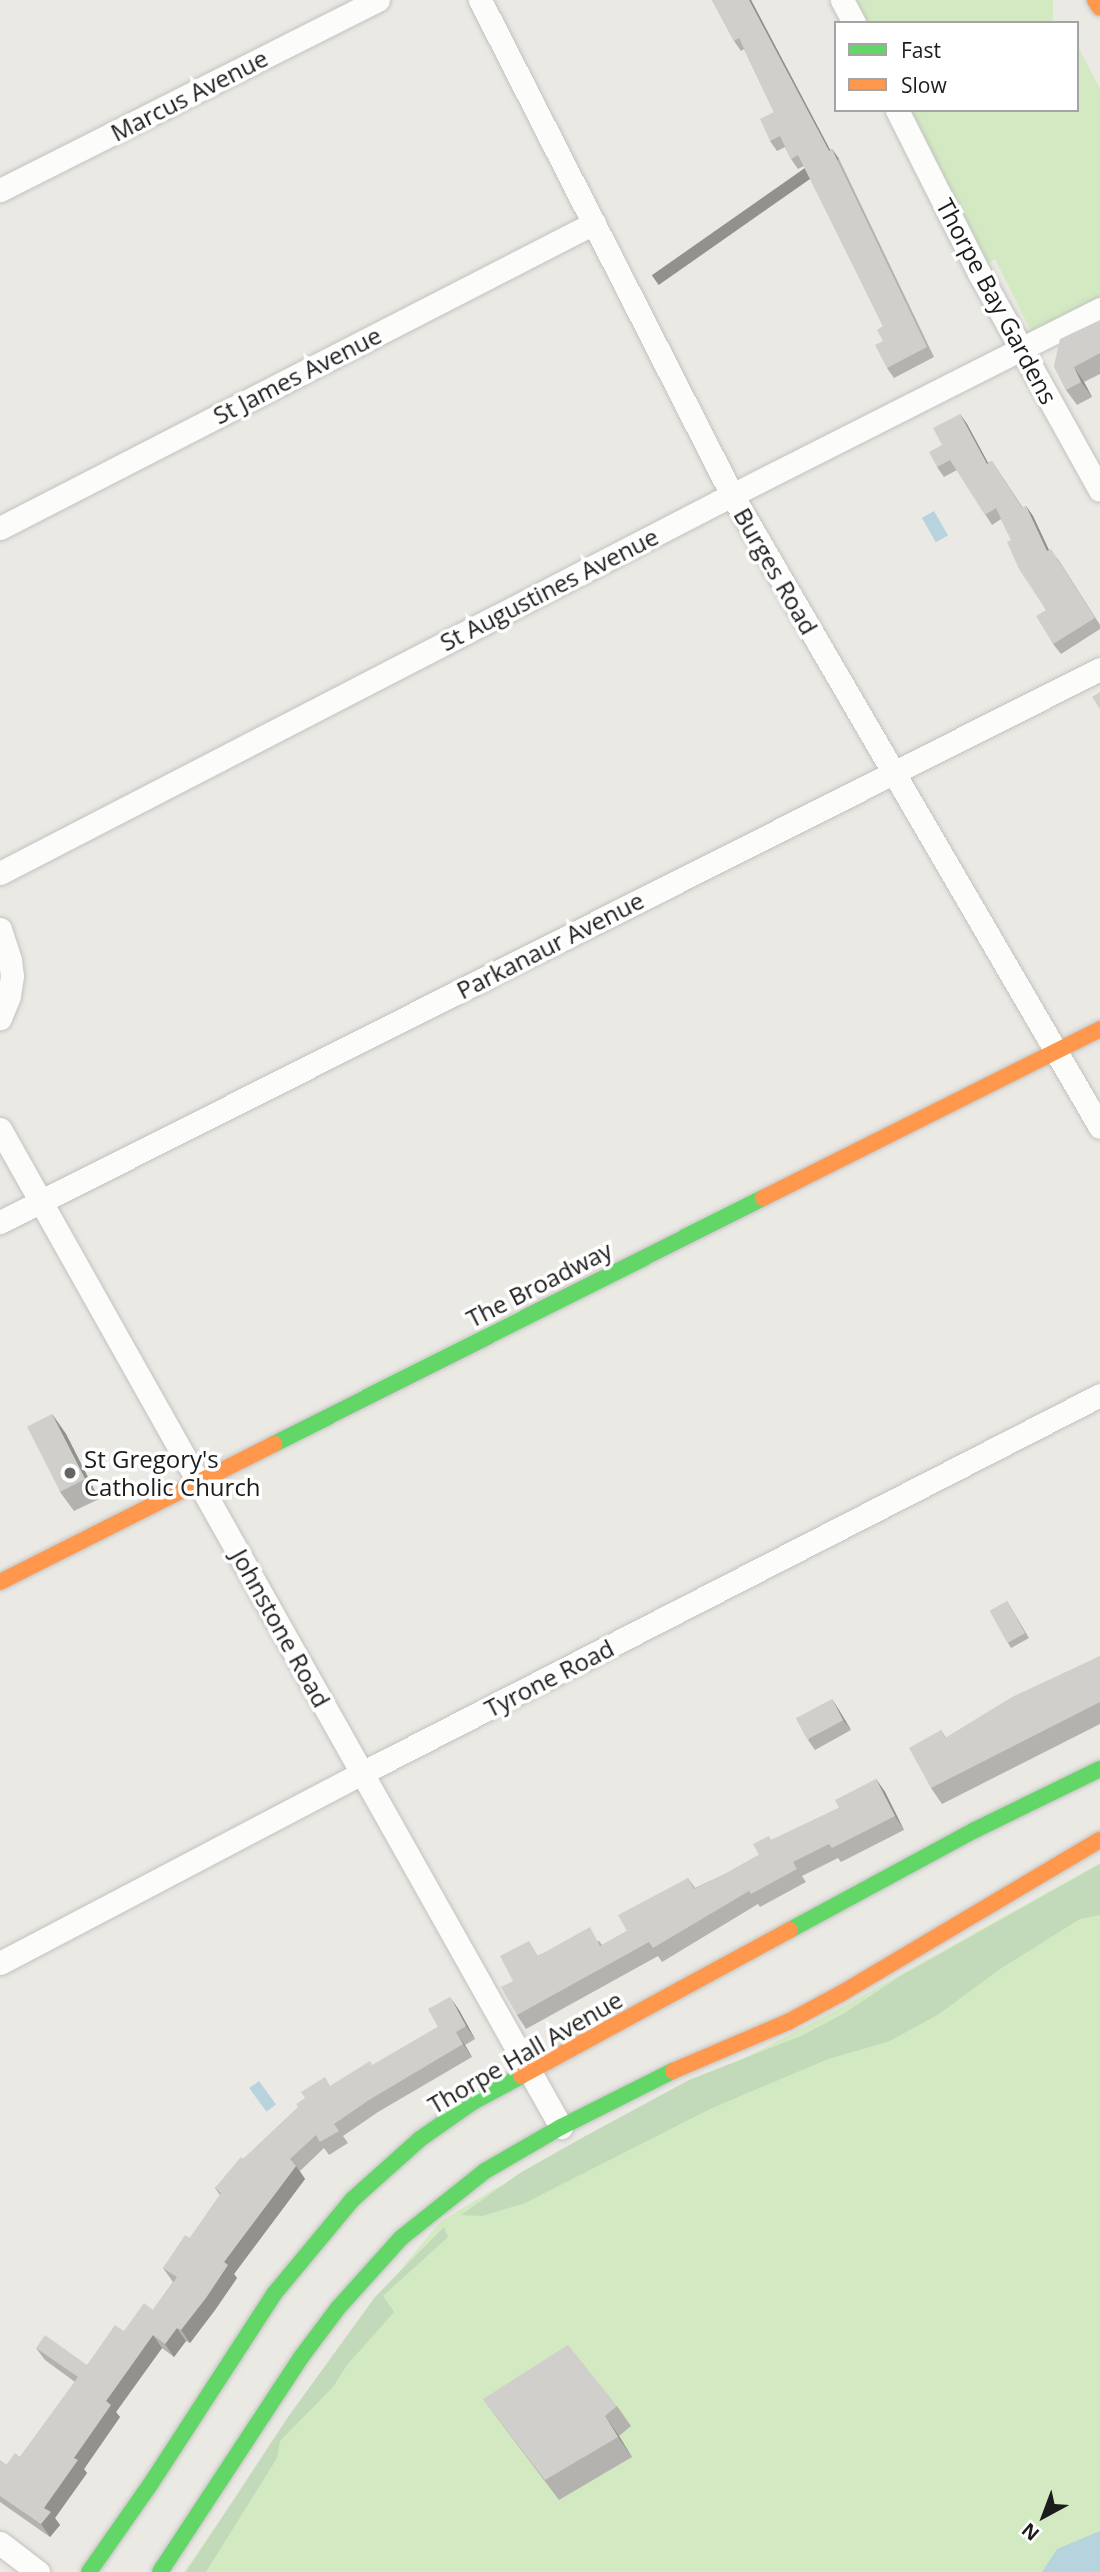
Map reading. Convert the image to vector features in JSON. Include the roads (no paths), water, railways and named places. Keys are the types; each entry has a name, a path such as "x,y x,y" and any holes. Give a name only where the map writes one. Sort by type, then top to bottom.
{"street":[{"name":"Marcus Avenue","path":"0,190 378,0"},
{"name":"Burges Road","path":"480,0 732,495 1100,1127"},
{"path":"842,0 853,21"},
{"path":"1095,0 1100,8"},
{"name":"Thorpe Bay Gardens","path":"898,112 1020,348 1100,490"},
{"name":"St James Avenue","path":"0,528 594,223"},
{"name":"St Augustines Avenue","path":"0,873 732,495 1100,309"},
{"name":"Parkanaur Avenue","path":"0,1222 1100,669"},
{"path":"0,929 12,976 9,996 0,1018"},
{"name":"The Broadway","path":"0,1582 198,1480 1100,1029"},
{"name":"Johnstone Road","path":"0,1129 528,2073 561,2127"},
{"name":"Tyrone Road","path":"0,1964 362,1773 1100,1395"},
{"name":"Thorpe Hall Avenue","path":"89,2572 150,2485 274,2294 315,2241 360,2192 420,2139 473,2102 975,1830 1100,1769"},
{"path":"160,2572 295,2366 338,2308 401,2238 447,2200 485,2171 561,2127 701,2057 788,2022 842,1993 1100,1840"},
{"path":"0,2543 38,2572"}],"water":[{"path":"934,511 948,535 936,542 922,518"},
{"path":"259,2081 276,2104 266,2112 249,2088"},
{"path":"1100,2531 1100,2572 1042,2572 1057,2549"}],"place":[{"name":"St Gregory's Catholic Church","path":"70,1473"}]}
